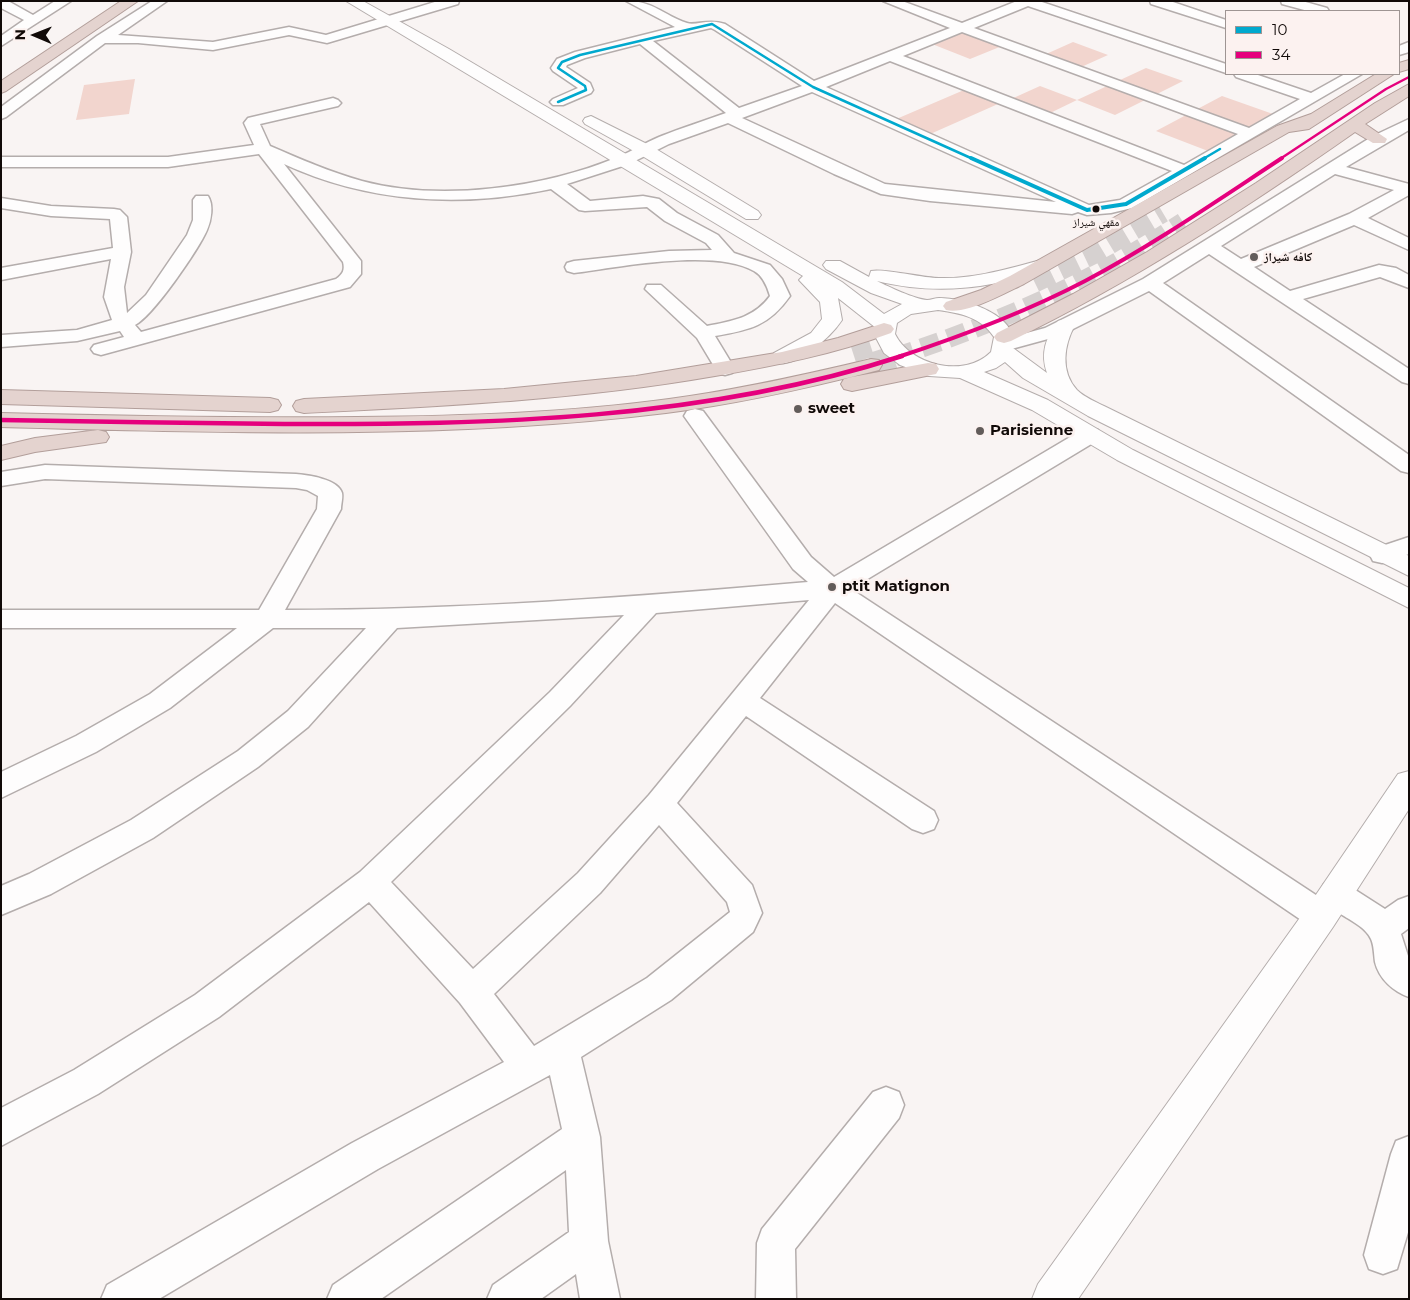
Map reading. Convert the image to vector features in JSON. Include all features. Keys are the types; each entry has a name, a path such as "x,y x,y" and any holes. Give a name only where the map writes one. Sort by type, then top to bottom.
{"highway":[{"path":"1,72 110,8 131,1"},
{"path":"1,88 110,8"},
{"path":"1,100 89,38 110,8"},
{"path":"1163,213 1384,75"},
{"path":"1183,222 1386,89 1409,77"},
{"path":"1004,344 1235,205 1409,89"},
{"path":"953,306 1003,287 1274,134 1294,124 1318,117"},
{"path":"1356,124 1364,132 1379,139"},
{"path":"1332,140 1334,149 1327,161 1332,168"},
{"path":"304,406 513,396 636,383 782,358 845,343 884,327"},
{"path":"1,420 386,425 454,424 632,411 782,388 862,359 627,397 455,408 304,406 6,397"},
{"path":"386,425 429,432 500,434 611,426 695,416 768,404 888,376 928,369"},
{"path":"1,453 35,445 86,438 224,433 326,424"}],"street":[{"path":"1,42 65,1"},
{"path":"1,114 102,39 161,1"},
{"path":"353,1 444,52 841,290 884,327 886,343 898,357 928,369 963,371 989,364 998,357 1004,344"},
{"path":"380,1 645,150 769,226"},
{"path":"102,39 138,39 213,46 289,31 320,40 453,1"},
{"path":"632,1 686,28"},
{"path":"889,1 1249,133"},
{"path":"1,162 174,161 263,149 303,167 358,185 387,191 457,196 509,192 554,184 623,161 645,150 733,115 813,87 1027,1 1225,69"},
{"path":"1156,1 1225,24"},
{"path":"1287,1 1319,10 1332,1"},
{"path":"1,3 33,20"},
{"path":"558,102 586,90 585,86 558,68 562,62 580,55 707,24 720,27 813,87 1087,210"},
{"path":"643,40 733,115 840,171 881,189 930,196 1087,210 1111,208 1126,204 1183,170 1354,75"},
{"path":"889,56 1183,170"},
{"path":"1244,75 1313,98"},
{"path":"100,349 343,283 351,278 354,268 352,261 263,149 252,123 253,121 333,102"},
{"path":"1004,344 1037,337 1150,282 1210,247 1379,139 1404,130"},
{"path":"1332,168 1408,189"},
{"path":"554,184 585,206 596,207 643,201 653,203 671,217 712,239 728,257"},
{"path":"1239,266 1354,218 1408,189"},
{"path":"1,341 62,336 124,324 144,309 193,240 203,220 202,200"},
{"path":"1,203 51,211 114,214 118,217 122,252 115,279 114,303 119,319 138,340"},
{"path":"1354,218 1409,245"},
{"path":"1210,247 1409,378"},
{"path":"1,274 122,252"},
{"path":"574,267 698,255 728,257 760,266 775,280 780,296 772,310 754,322 704,332"},
{"path":"760,266 789,259"},
{"path":"782,358 818,337 832,320 833,314 830,300 826,294 789,259"},
{"path":"1041,266 990,281 941,284 902,280 823,259 878,289 923,305 953,306 974,312 991,321 1004,344 1031,373 1072,398 1121,425 1409,567"},
{"path":"1287,298 1379,271 1389,272 1409,282"},
{"path":"1150,282 1409,466"},
{"path":"654,289 704,332 717,348 725,369"},
{"path":"884,327 899,312 923,305"},
{"path":"1065,325 1054,347 1053,359 1056,372 1072,398"},
{"path":"963,371 1015,393 1157,472 1409,599"},
{"path":"695,416 802,563 832,589 1328,905 1370,916 1383,929 1387,938 1392,965 1409,982"},
{"path":"472,992 578,894 659,804 832,589 1090,435"},
{"path":"1,478 44,472 296,481 323,487 330,493 329,509 266,620 160,701 86,744 1,786"},
{"path":"1382,555 1409,545"},
{"path":"1,619 390,619 650,605 832,589"},
{"path":"1,1128 86,1082 200,1011 371,882 560,699 650,605"},
{"path":"1,901 87,860 142,829 248,759 298,719 390,619"},
{"path":"743,700 923,820"},
{"path":"1052,1299 1328,905 1409,783"},
{"path":"121,1299 302,1192 528,1066 562,1050 659,989 742,922 746,913 741,894 659,804"},
{"path":"371,882 472,992 528,1066"},
{"path":"1383,929 1409,910"},
{"path":"562,1050 582,1137 589,1240 600,1299"},
{"path":"776,1299 776,1243 886,1105"},
{"path":"348,1299 582,1137"},
{"path":"1383,1255 1409,1154"},
{"path":"507,1299 589,1240"}],"shaded area":[{"path":"963,32 1002,46 970,59 932,44"},
{"path":"1073,42 1108,55 1079,68 1044,55"},
{"path":"1146,68 1183,81 1115,115 1077,100"},
{"path":"135,79 129,114 76,120 84,85"},
{"path":"1040,86 1077,100 1046,115 1009,100"},
{"path":"964,90 998,104 928,135 894,120"},
{"path":"1222,96 1273,114 1208,151 1156,131"}],"tunnel":[{"path":"1035,283 1093,255 1163,213"},
{"path":"895,357 972,330 1044,299 1114,264 1183,222"},
{"path":"853,353 893,340"},
{"path":"871,365 899,356"}],"transit line":[{"name":"10","path":"558,102 586,90 585,86 558,68 562,62 580,55 701,25 712,24 720,27 813,87 1087,210 1111,208 1126,204 1220,149"},
{"name":"34","path":"1,420 324,424 515,420 578,416 704,401 766,391 828,377 884,362 940,343 1022,310 1084,281 1151,243 1386,89 1409,77"}],"place":[{"name":"مقهي شيراز","path":"1096,209"},
{"name":"کافه شيراز","path":"1254,257"},
{"name":"sweet","path":"798,409"},
{"name":"Parisienne","path":"980,431"},
{"name":"ptit Matignon","path":"832,587"}]}
